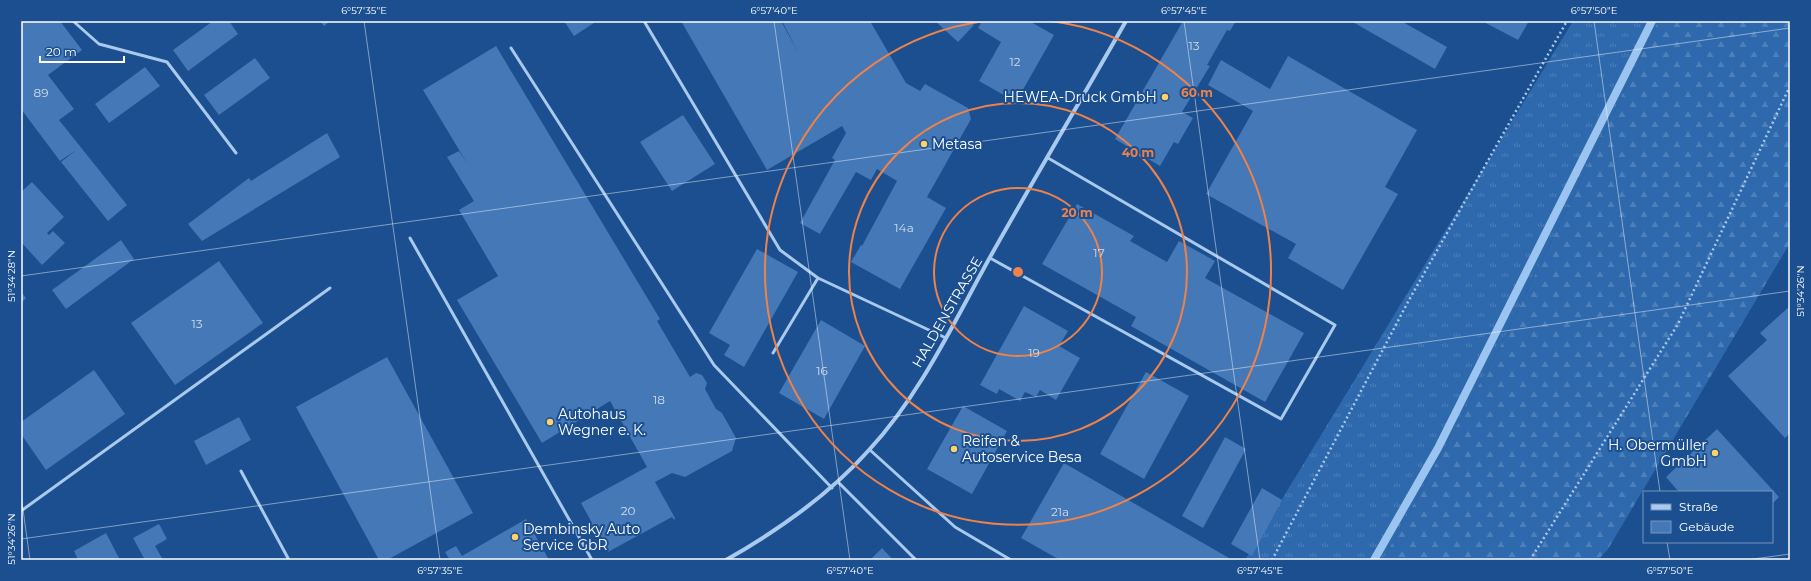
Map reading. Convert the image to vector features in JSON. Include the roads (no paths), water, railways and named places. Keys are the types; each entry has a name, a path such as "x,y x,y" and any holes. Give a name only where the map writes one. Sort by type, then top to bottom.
{"street":[{"name":"HALDENSTRASSE","path":"726,560 750,546 832,488 870,450 904,406 946,338 990,258 1126,21"}],"lane":[{"path":"73,21 99,44 167,62 236,153"},
{"path":"644,21 780,250 818,278 946,338"},
{"path":"511,48 714,365 832,488"},
{"path":"990,258 1281,419 1328,339 1336,325 1048,158"},
{"path":"410,238 592,560"},
{"path":"773,353 818,278"},
{"path":"21,511 330,288"},
{"path":"870,450 955,527 1011,560"},
{"path":"241,471 289,560"},
{"path":"838,482 916,560"},
{"path":"734,555 737,560"}],"waterway":[{"path":"1374,560 1438,448 1652,21"}],"place":[{"name":"HEWEA-Druck GmbH","path":"1165,97"},
{"name":"Metasa","path":"924,144"},
{"name":"Autohaus Wegner e. K.","path":"550,422"},
{"name":"Reifen & Autoservice Besa","path":"954,449"},
{"name":"H. Obermüller GmbH","path":"1715,453"},
{"name":"Dembinsky Auto Service GbR","path":"515,537"}]}
